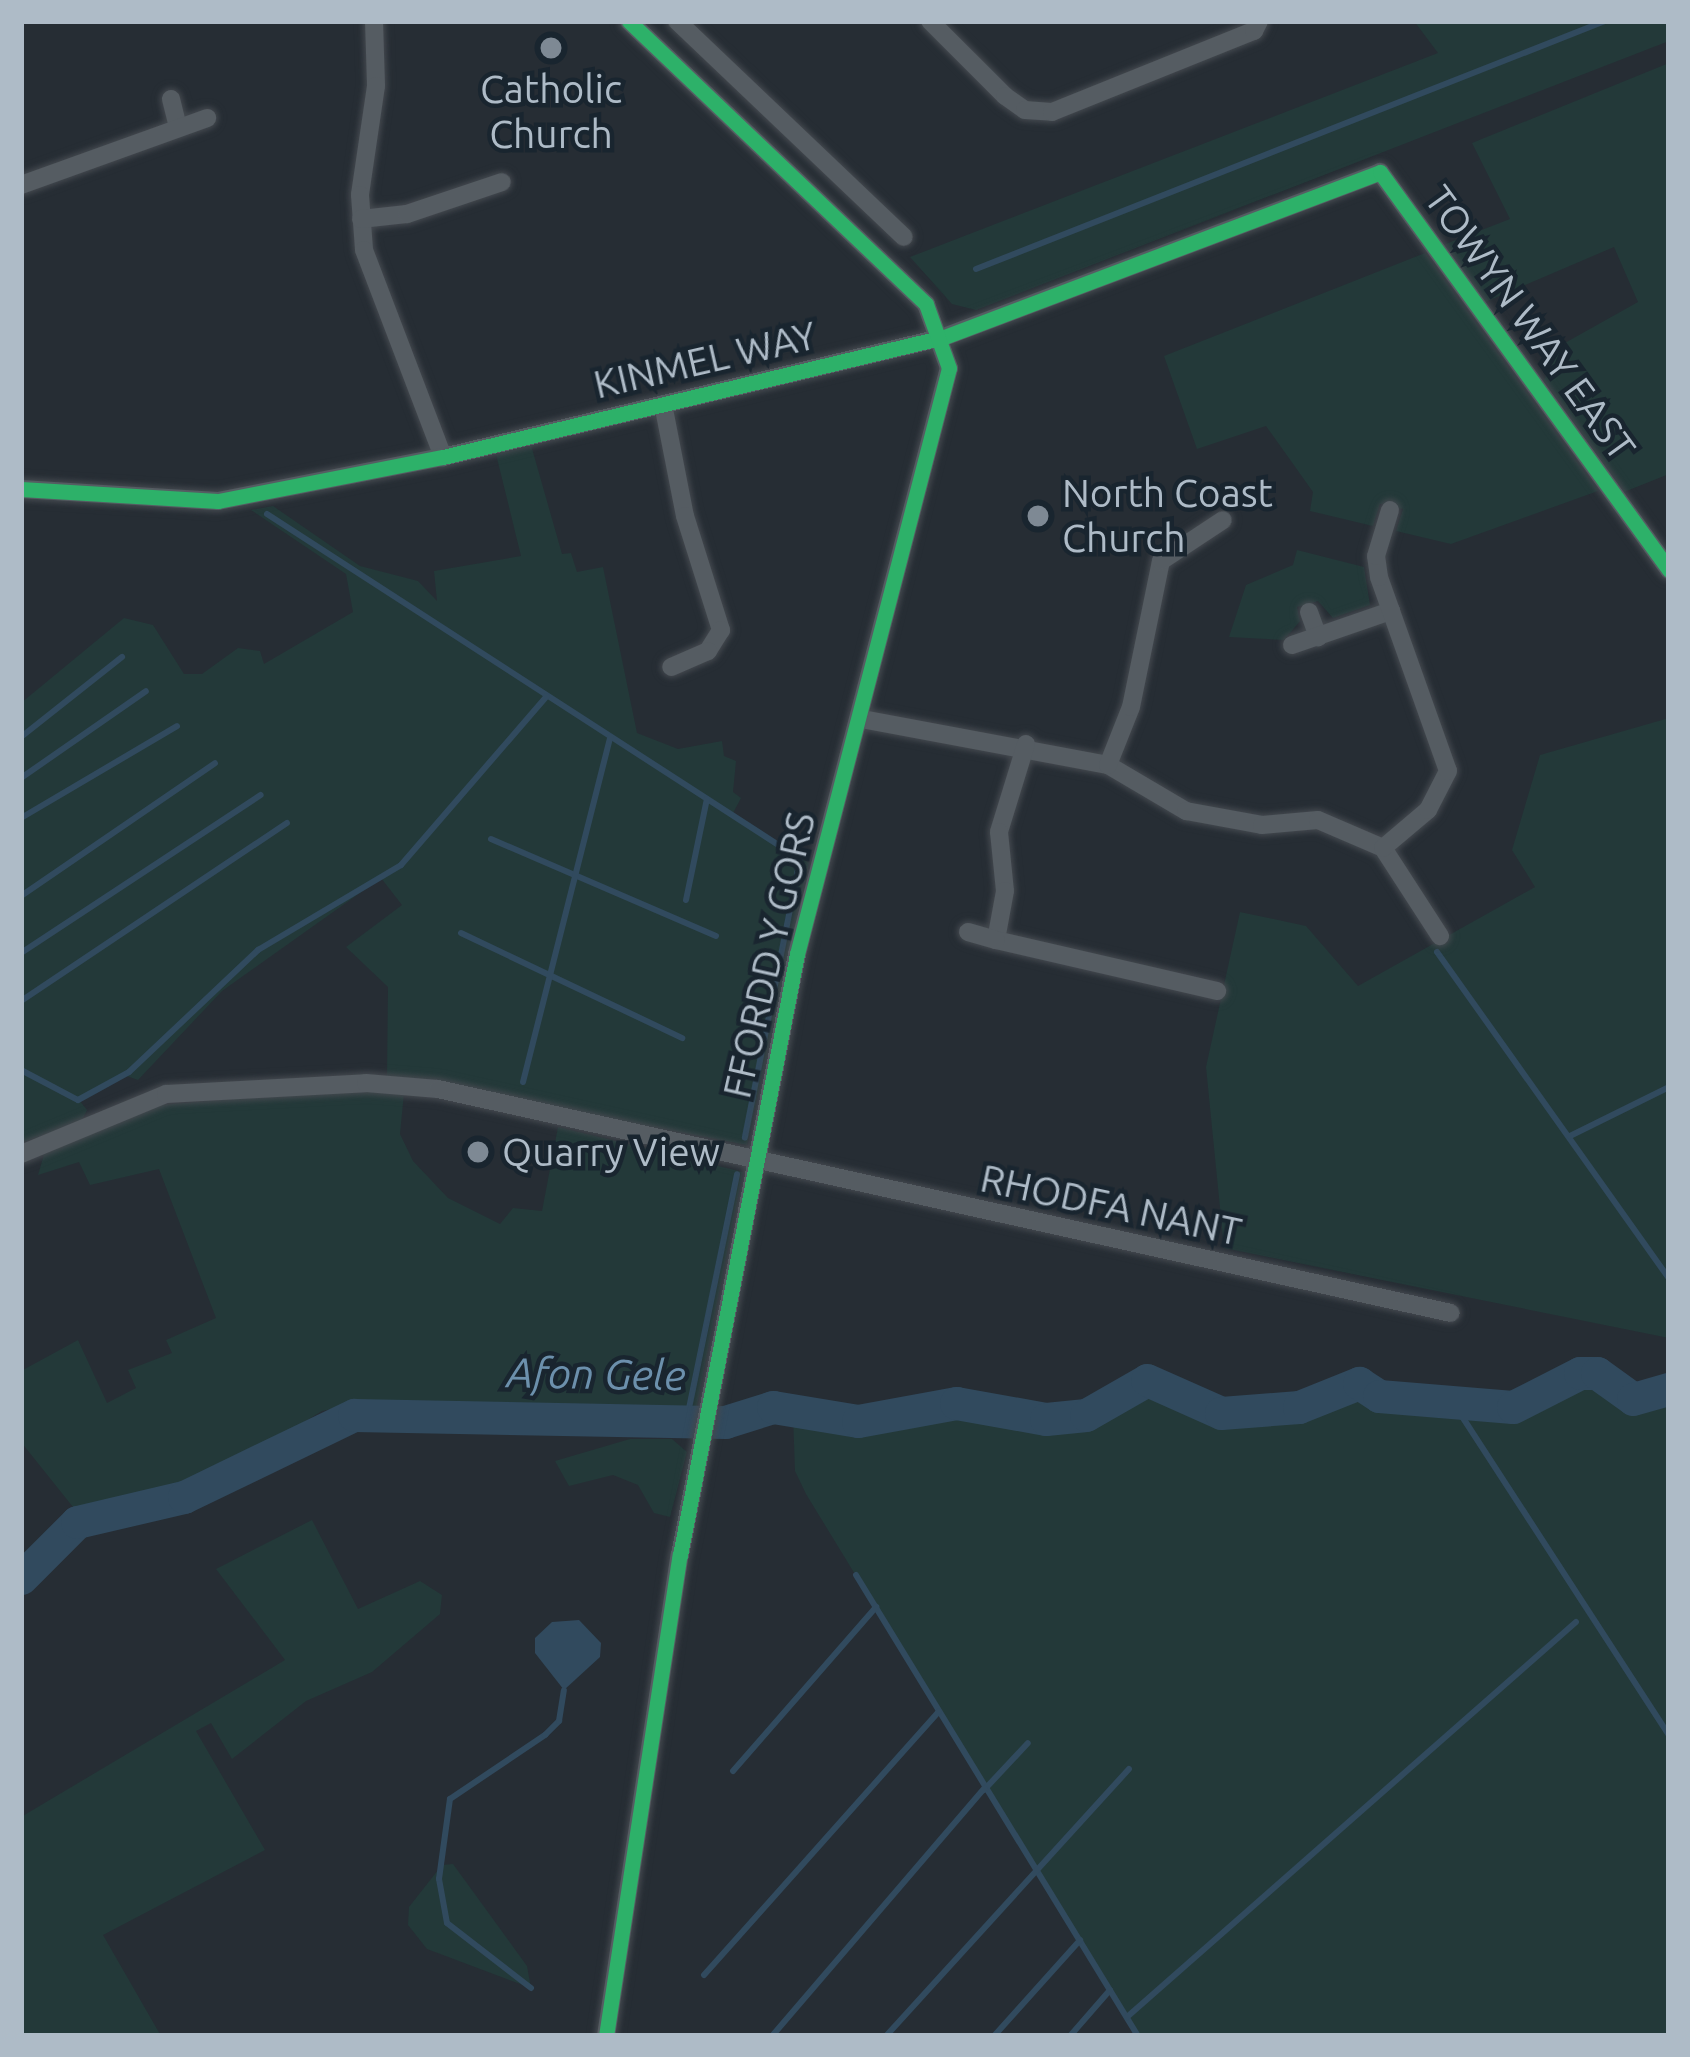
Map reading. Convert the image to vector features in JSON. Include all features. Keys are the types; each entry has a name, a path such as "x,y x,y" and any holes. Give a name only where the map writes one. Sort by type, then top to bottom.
{"street":[{"path":"374,21 361,219 364,250 443,457"},
{"path":"629,21 926,304 944,337"},
{"path":"677,21 904,237"},
{"path":"930,21 1005,96 1025,110 1052,112 1254,32 1259,21"},
{"path":"171,99 178,128"},
{"path":"21,185 207,118"},
{"path":"476,164 481,187"},
{"name":"KINMEL WAY","path":"21,489 218,501 443,457 944,337 1380,172"},
{"name":"TOWYN WAY EAST","path":"1380,172 1669,571"},
{"path":"361,219 407,214 502,182"},
{"name":"FFORDD Y GORS","path":"606,2036 680,1555 796,953 946,399 944,337"},
{"path":"663,404 685,516 721,630 708,651 671,667"},
{"path":"1383,848 1428,811 1448,771 1376,556 1390,510"},
{"path":"1108,765 1131,707 1161,561 1223,520"},
{"path":"1197,535 1209,554"},
{"path":"1292,645 1391,611"},
{"path":"1309,612 1318,637"},
{"path":"862,719 974,743 1026,744 1108,765 1186,812 1262,825 1318,820 1383,848 1440,936"},
{"path":"996,940 1005,890 999,832 1026,744"},
{"path":"968,932 1182,992 1217,992"},
{"name":"RHODFA NANT","path":"21,1154 166,1094 367,1083 438,1089 1451,1312"}],"green space":[{"path":"1414,21 1669,21 1669,41 976,310 952,304 910,257 1438,53"},
{"path":"1669,63 1669,474 1624,492 1544,380 1563,344 1638,302 1614,247 1483,303 1443,245 1510,219 1472,143"},
{"path":"1425,253 1598,491 1451,544 1396,531 1403,509 1380,504 1373,526 1310,511 1313,492 1266,426 1197,449 1164,356"},
{"path":"531,445 562,554 571,553 577,572 603,567 637,733 678,749 722,741 724,756 736,761 733,792 741,798 732,815 809,863 747,1145 387,1076 388,987 346,947 402,905 381,878 222,991 138,1080 124,1075 79,1100 87,1110 81,1122 21,1143 21,703 124,618 153,625 184,674 202,674 238,648 260,651 264,664 353,612 346,574 251,510 273,506 360,566 418,581 437,601 434,571 521,556 496,454"},
{"path":"1297,550 1364,567 1370,605 1333,618 1318,601 1297,607 1300,621 1284,640 1229,637 1246,585 1293,565"},
{"path":"1669,718 1669,1338 1224,1248 1206,1067 1240,912 1306,926 1358,986 1535,887 1512,850 1540,755"},
{"path":"336,1091 404,1093 400,1134 413,1161 448,1198 500,1224 513,1208 542,1211 558,1127 743,1172 695,1416 349,1405 322,1411 223,1471 77,1512 21,1442 21,1371 78,1340 107,1403 136,1388 128,1370 172,1353 166,1340 216,1318 159,1169 90,1185 79,1162 38,1175 45,1151 159,1105"},
{"path":"1582,1379 1628,1403 1669,1394 1669,2036 1137,2036 806,1494 795,1471 793,1415 864,1427 955,1409 1086,1422 1148,1389 1234,1423 1300,1414 1354,1395 1499,1412 1540,1405"},
{"path":"630,1439 672,1439 687,1452 670,1517 654,1513 638,1485 613,1475 569,1486 555,1461"},
{"path":"312,1520 358,1609 420,1581 442,1595 440,1614 372,1672 306,1701 232,1759 211,1723 196,1731 265,1850 103,1935 161,2036 21,2036 21,1817 285,1660 216,1569"},
{"path":"453,1864 527,1966 531,1988 427,1949 408,1925 409,1907 442,1865"}],"water":[{"path":"579,1620 601,1643 600,1657 564,1690 535,1653 535,1638 552,1622"}],"waterway":[{"path":"976,269 1605,21"},
{"path":"267,514 800,859 745,1138"},
{"path":"21,737 122,657"},
{"path":"21,778 146,691"},
{"path":"21,1070 78,1100 129,1072 258,950 401,865 547,696"},
{"path":"21,818 177,726"},
{"path":"523,1082 610,737"},
{"path":"21,896 215,763"},
{"path":"21,953 261,795"},
{"path":"686,900 707,799"},
{"path":"21,1001 287,823"},
{"path":"491,839 716,936"},
{"path":"461,933 682,1038"},
{"path":"1437,952 1669,1279"},
{"path":"1570,1136 1669,1087"},
{"path":"686,1423 737,1174"},
{"name":"Afon Gele","path":"21,1578 77,1522 184,1497 354,1415 725,1422 773,1407 858,1421 956,1403 1046,1419 1086,1415 1147,1380 1221,1413 1299,1407 1359,1383 1379,1396 1513,1407 1580,1373 1597,1373 1633,1399 1669,1389"},
{"path":"1452,1401 1669,1735"},
{"path":"856,1575 1138,2036"},
{"path":"733,1771 876,1607"},
{"path":"1127,2017 1576,1622"},
{"path":"531,1988 447,1923 439,1879 450,1799 545,1735 559,1721 564,1690"},
{"path":"704,1975 939,1711"},
{"path":"984,1790 1028,1743"},
{"path":"886,2036 1129,1769"},
{"path":"772,2036 984,1789"},
{"path":"994,2036 1080,1940"},
{"path":"1070,2036 1110,1990"}],"cycle path":[{"path":"606,2036 680,1555 797,954 949,368 926,304 629,21"},
{"path":"21,489 218,501 443,457 944,337 1380,172 1669,570"}],"place":[{"name":"Catholic Church","path":"551,48"},
{"name":"North Coast Church","path":"1038,516"},
{"name":"Quarry View","path":"478,1152"}]}
